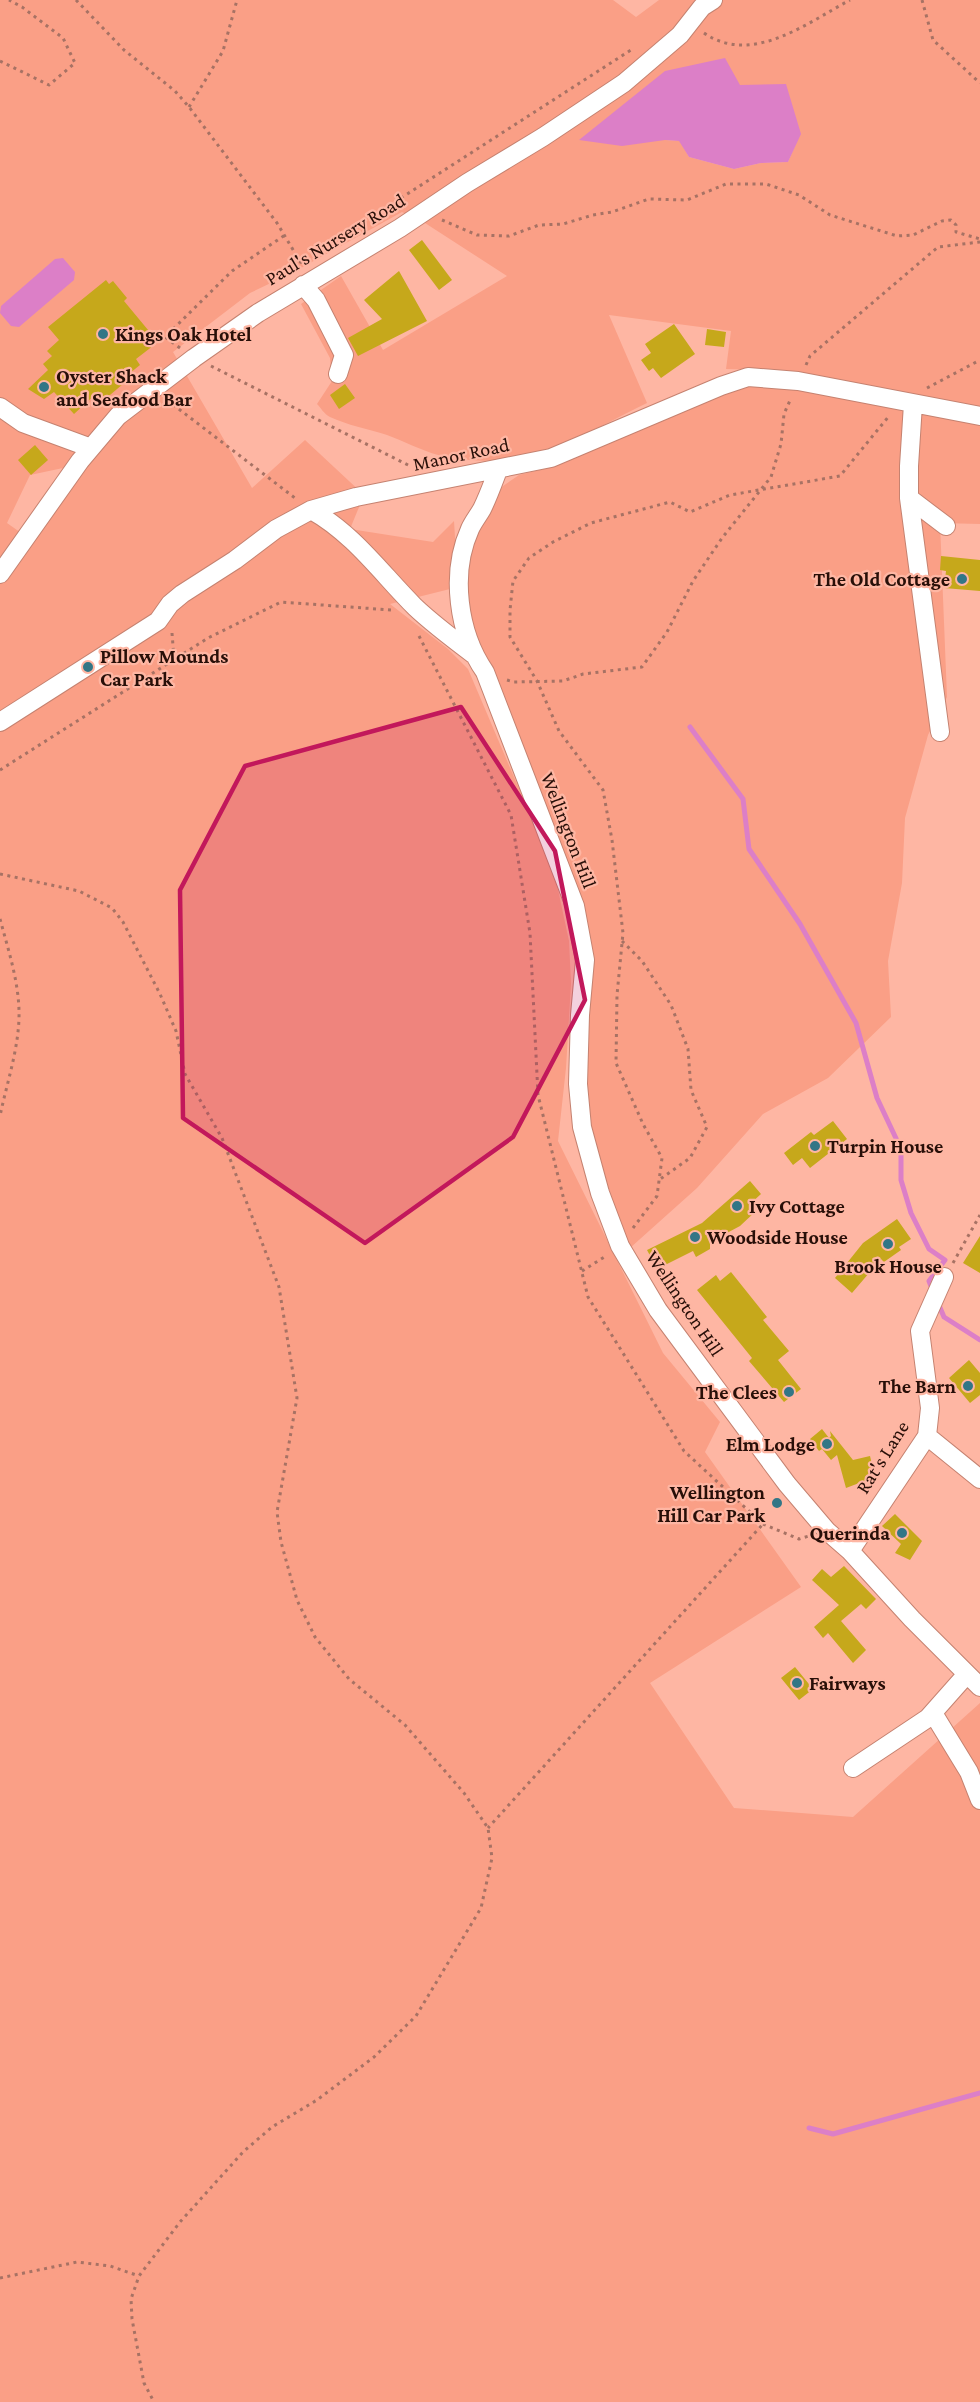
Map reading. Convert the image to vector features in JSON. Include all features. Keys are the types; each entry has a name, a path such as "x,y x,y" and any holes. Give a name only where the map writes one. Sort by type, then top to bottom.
{"street":[{"name":"Paul's Nursery Road","path":"0,574 7,548 118,416 194,358 303,285 543,137 624,82 680,35 702,7 713,0"},
{"path":"303,285 316,300 344,355 338,374"},
{"name":"Manor Road","path":"0,722 158,621 170,604 182,594 239,567 276,529 310,510 356,497 551,458 748,376 798,381 980,416"},
{"path":"907,402 909,498 940,732"},
{"path":"0,407 23,423 91,448"},
{"name":"Wellington Hill","path":"473,654 460,609 462,556 469,530 483,507 498,470"},
{"path":"909,498 946,526"},
{"name":"Wellington Hill","path":"310,510 334,524 355,541 416,608 473,654 485,672 575,906 585,960 580,1015 578,1084 582,1127 600,1193 620,1246 658,1310 748,1434 827,1531 850,1551 912,1619 974,1681"},
{"name":"Rat's Lane","path":"850,1551 927,1436 930,1408 920,1331 944,1277"},
{"path":"927,1436 980,1479"},
{"path":"853,1768 933,1713 974,1681"},
{"path":"933,1713 969,1772 980,1800"}],"path":[{"path":"0,61 48,85 75,63 63,38 9,0"},
{"path":"76,0 124,50 175,91 189,107 285,235 300,263 623,57 641,43"},
{"path":"189,107 223,51 237,0"},
{"path":"689,23 715,40 749,46 780,38 850,0"},
{"path":"922,0 933,40 980,83"},
{"path":"420,214 477,235 509,236 539,225 563,224 612,212 649,199 687,200 726,184 766,184 799,195 830,215 897,236 913,235 942,221 951,220 956,225 956,232 980,240"},
{"path":"285,235 232,271 165,338 194,358 441,481"},
{"path":"485,672 514,682 563,681 583,674 642,668 667,632 693,581 722,538 771,477 781,444 784,414 810,356 938,247 980,240"},
{"path":"582,1271 620,1246 657,1196 662,1158 643,1124 616,1063 617,995 622,941 612,840 603,790 559,731 537,681 510,637 513,581 528,558 553,542 591,523 670,502 690,512 730,495 840,476 907,402 980,360"},
{"path":"153,389 310,510"},
{"path":"0,770 208,638 281,602 395,610"},
{"path":"171,628 175,659"},
{"path":"417,632 511,815 530,933 538,1095 588,1297 684,1451 763,1524 799,1539 827,1531"},
{"path":"0,874 79,891 112,908 123,922 160,994 176,1031 185,1074 222,1137 279,1287 297,1398 277,1512 281,1542 297,1600 315,1636 349,1678 405,1725 464,1793 488,1828 492,1858 481,1908 416,2016 374,2057 316,2100 272,2127 243,2152 180,2223 139,2276 131,2299 132,2319 144,2384 154,2402"},
{"path":"0,919 14,973 19,1011 17,1035 0,1116"},
{"path":"622,941 642,961 671,1005 688,1049 691,1090 706,1126 690,1158 659,1180"},
{"path":"944,1277 980,1215"},
{"path":"488,1828 763,1524"},
{"path":"0,2278 77,2262 110,2266 139,2276"}],"highlighted area":[{"path":"461,707 555,851 585,1000 513,1137 365,1243 183,1118 180,890 245,766"}],"shaded area":[{"path":"0,0 613,0 636,17 659,0 980,0 980,413 767,370 726,369 731,331 609,315 647,403 572,440 522,457 468,460 431,453 387,435 350,425 328,416 317,404 332,381 330,358 301,304 341,276 383,350 507,276 425,223 402,212 292,273 250,293 173,352 252,488 305,440 364,495 350,529 433,542 454,521 458,587 390,604 448,649 468,669 554,871 569,941 571,984 566,1068 558,1141 663,1353 720,1422 705,1452 801,1587 650,1683 734,1808 853,1817 980,1703 980,2402 0,2402","holes":["800,134 788,162 761,163 734,169 689,157 680,141 665,140","63,468 24,535 7,523 30,475"]},
{"path":"725,58 740,85 786,84 801,134 788,162 761,163 734,169 689,157 679,141 665,140 622,146 579,140 665,71"},
{"path":"63,258 75,272 74,280 19,327 11,326 0,313 1,306 55,259"},
{"path":"778,386 980,425 980,524 940,523 947,697 928,735 905,818 902,883 888,961 891,1017 828,1078 763,1114 697,1188 630,1248 600,1175 586,1123 587,939 472,632 461,591 468,553 487,507 503,486 519,475 556,466 705,396 742,387"}],"building":[{"path":"422,240 452,280 439,290 409,250"},
{"path":"399,271 427,321 358,356 348,338 382,319 364,300"},
{"name":"Kings Oak Hotel","path":"106,280 109,284 113,281 127,298 124,301 158,342 136,359 140,365 120,381 123,384 104,400 98,392 74,414 54,392 44,399 28,389 48,370 43,364 52,356 47,351 59,340 48,327"},
{"path":"674,324 695,354 661,378 653,368 649,371 641,360 651,353 645,344"},
{"path":"707,329 726,332 724,347 705,345"},
{"path":"345,384 355,398 339,409 330,395"},
{"path":"35,445 48,460 31,475 18,460"},
{"name":"The Old Cottage","path":"941,556 980,560 980,591 944,588 946,571 940,570"},
{"name":"Turpin House","path":"833,1121 847,1139 810,1168 802,1158 793,1165 784,1153 811,1132 814,1135"},
{"path":"750,1181 761,1194 750,1204 756,1211 740,1226 710,1242 710,1249 696,1257 693,1251 657,1269 647,1250 702,1223"},
{"path":"897,1219 911,1239 899,1247 901,1250 884,1262 881,1259 852,1293 835,1278 863,1243"},
{"path":"980,1236 980,1273 963,1263"},
{"path":"731,1272 767,1317 763,1320 789,1351 778,1360 801,1389 784,1402 749,1361 752,1358 697,1290 716,1275 720,1281"},
{"name":"The Barn","path":"969,1360 980,1373 980,1395 970,1403 949,1378"},
{"path":"822,1429 829,1438 830,1431 853,1460 870,1456 875,1477 846,1488 837,1455 831,1460 822,1449 819,1451 810,1439"},
{"name":"Querinda","path":"895,1514 922,1541 910,1560 895,1553 901,1544 882,1526"},
{"path":"844,1566 876,1599 866,1609 861,1604 841,1621 866,1650 853,1663 828,1633 823,1638 814,1627 839,1605 812,1580 822,1569 831,1577"},
{"name":"Fairways","path":"795,1667 813,1689 799,1700 781,1678"}],"waterway":[{"path":"690,727 743,799 749,849 800,924 856,1023 877,1098 901,1149 901,1180 911,1213 929,1249 945,1260 929,1281 933,1291"},
{"path":"938,1303 944,1317 980,1340"},
{"path":"809,2128 833,2134 980,2093"}],"place":[{"name":"Kings Oak Hotel","path":"103,334"},
{"name":"Oyster Shack and Seafood Bar","path":"44,387"},
{"name":"The Old Cottage","path":"962,579"},
{"name":"Pillow Mounds Car Park","path":"88,667"},
{"name":"Turpin House","path":"815,1146"},
{"name":"Ivy Cottage","path":"737,1206"},
{"name":"Woodside House","path":"695,1237"},
{"name":"Brook House","path":"888,1244"},
{"name":"The Barn","path":"968,1386"},
{"name":"The Clees","path":"789,1392"},
{"name":"Elm Lodge","path":"827,1444"},
{"name":"Wellington Hill Car Park","path":"777,1503"},
{"name":"Querinda","path":"902,1533"},
{"name":"Fairways","path":"797,1683"}]}
